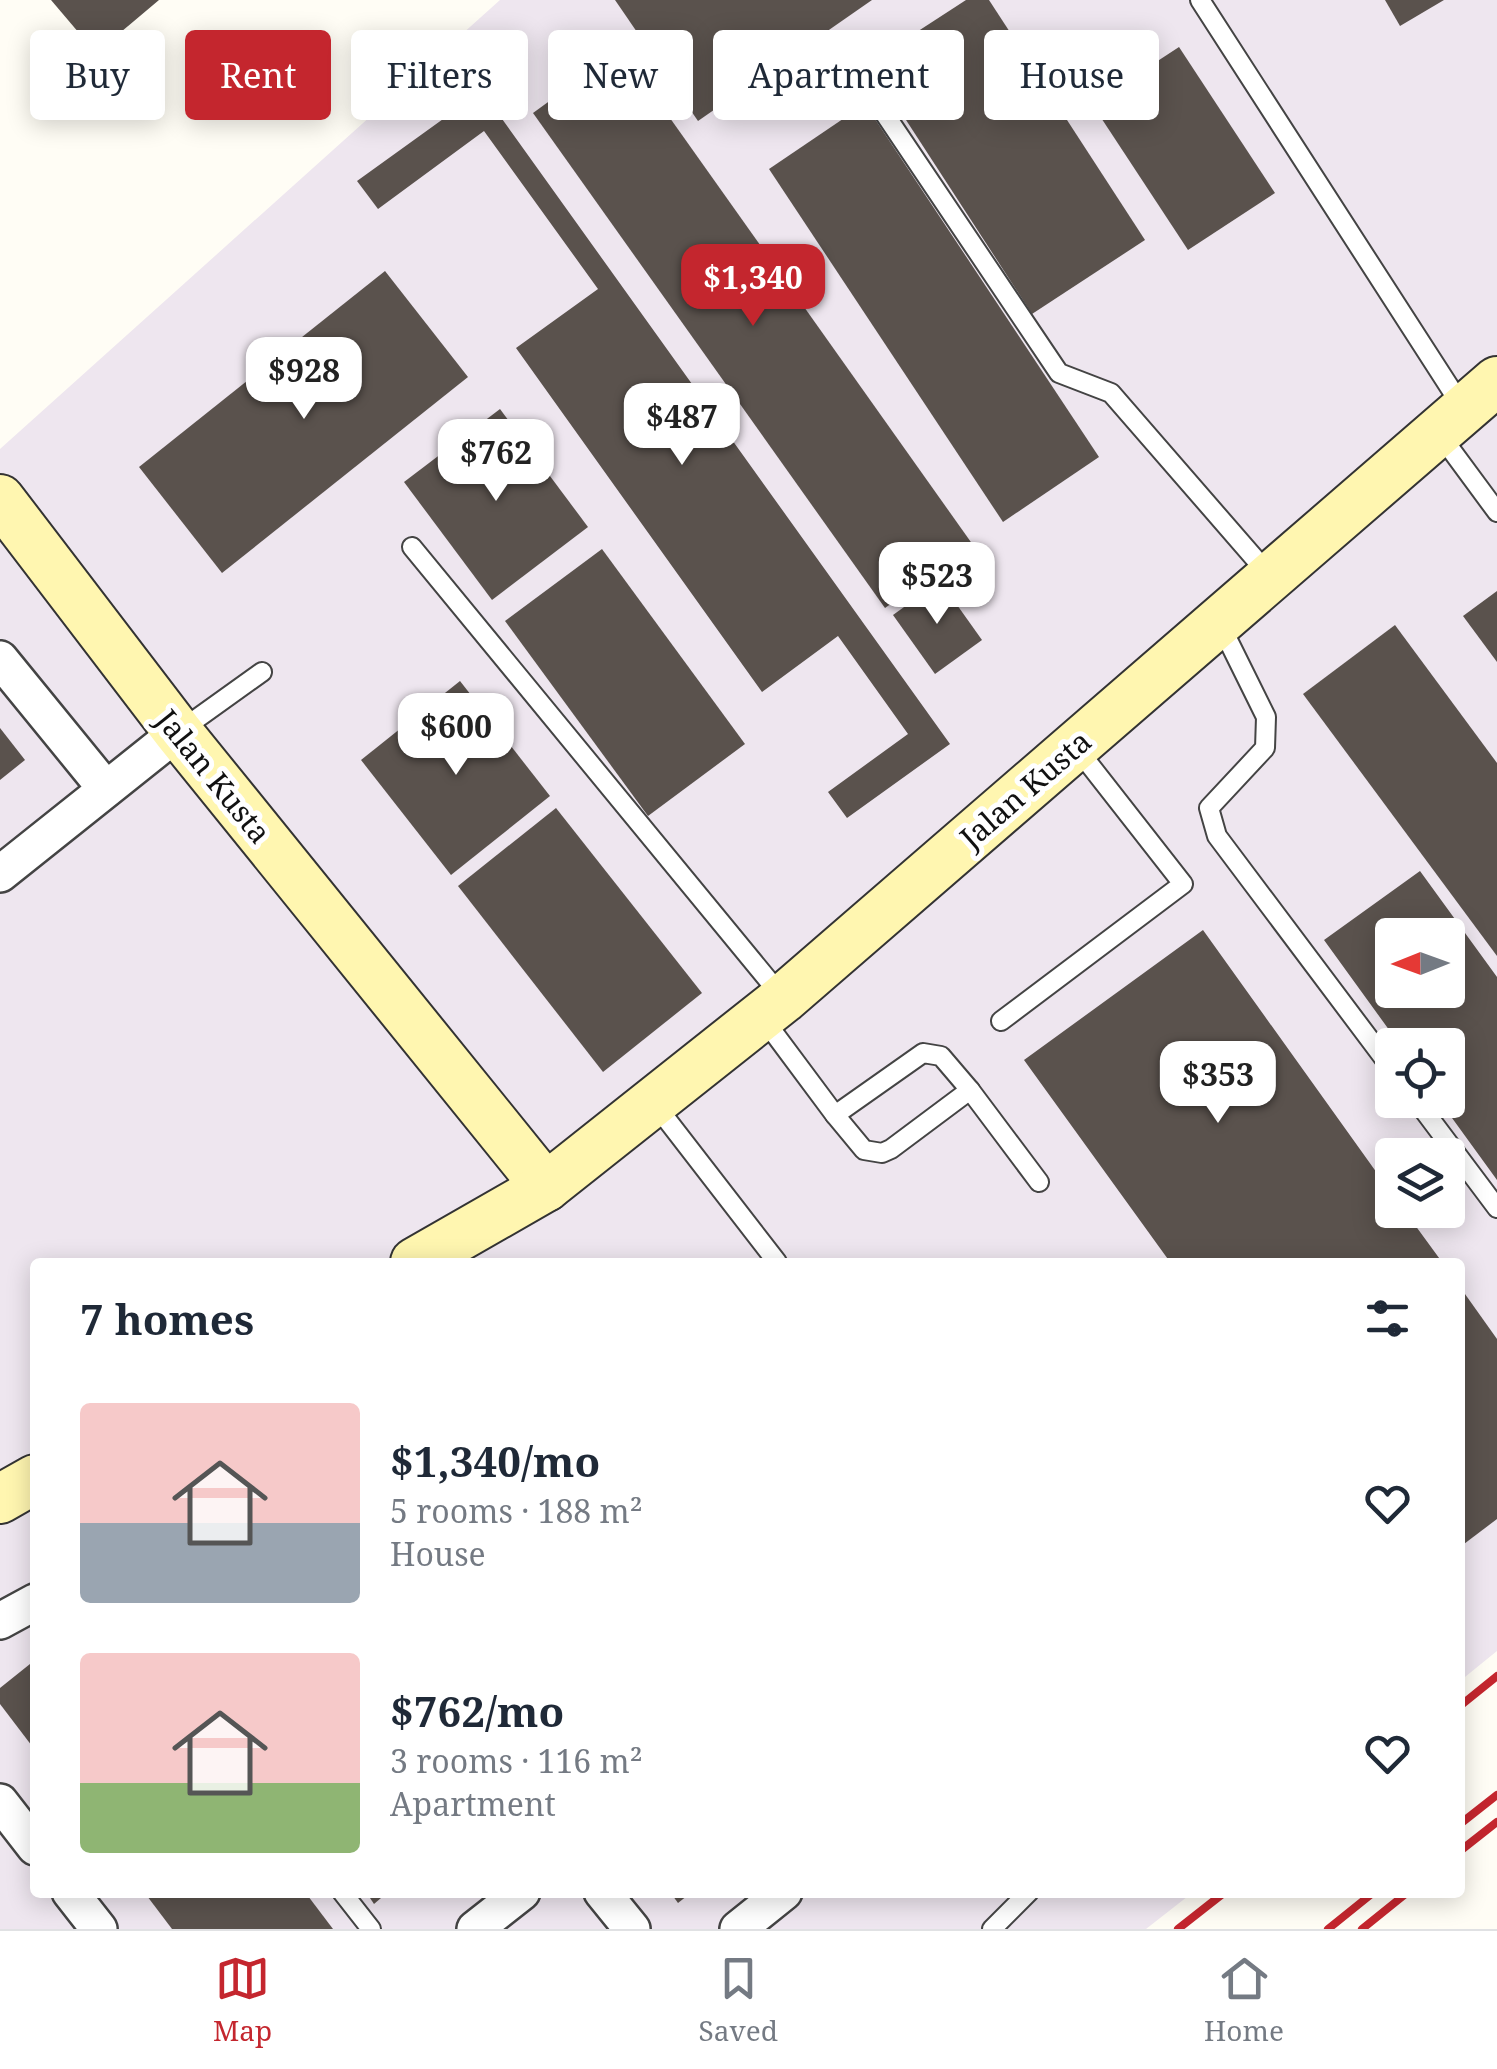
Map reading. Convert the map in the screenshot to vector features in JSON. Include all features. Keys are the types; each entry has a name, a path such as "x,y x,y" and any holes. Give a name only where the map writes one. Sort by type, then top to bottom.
{"street":[{"name":"Jalan Kusta","path":"422,1258 546,1188 772,1008 1270,576 1476,405"},
{"name":"Jalan Kusta","path":"0,499 178,732 546,1188"},
{"path":"0,659 106,789"},
{"path":"0,874 178,732"},
{"path":"0,1499 30,1482"},
{"path":"0,1622 30,1605"},
{"path":"0,1802 30,1841"},
{"path":"75,1898 98,1929"},
{"path":"475,1929 514,1898"},
{"path":"607,1898 632,1929"},
{"path":"738,1929 777,1898"}],"lane":[{"path":"1200,0 1476,405 1497,512"},
{"path":"889,120 1059,373 1111,393 1270,576"},
{"path":"412,546 772,1008 835,1115 857,1144 882,1153 970,1090"},
{"path":"1218,621 1266,718 1265,748 1209,808 1217,836 1375,1046"},
{"path":"178,732 262,672"},
{"path":"1001,1021 1183,884 1074,746"},
{"path":"835,1115 923,1054 942,1056 1039,1182"},
{"path":"654,1102 774,1258"},
{"path":"1430,1118 1497,1208"},
{"path":"347,1898 371,1929"},
{"path":"992,1929 1024,1898"}],"shaded area":[{"path":"500,0 1497,0 1497,1651 1465,1677 1465,1258 30,1258 30,1898 1186,1898 1146,1929 0,1929 0,449 366,120 528,120 528,30 467,30"}],"building":[{"path":"51,0 159,0 123,30 76,30"},
{"path":"615,0 872,0 829,30 713,30 713,111 698,121 693,114 693,30 636,30"},
{"path":"966,0 989,0 1008,30 984,30 984,120 1067,120 1145,240 1032,314 906,120 964,120 964,30 920,30"},
{"path":"1385,0 1444,0 1400,26"},
{"path":"1179,47 1275,193 1188,250 1103,120 1159,120 1159,60"},
{"path":"548,102 548,120 671,120 973,545 885,608 533,113"},
{"path":"442,120 503,120 950,744 847,818 828,792 908,734 838,636 762,692 516,348 598,289 484,131 378,209 357,181"},
{"path":"841,120 876,120 1099,457 1003,522 769,169"},
{"path":"385,271 468,377 222,573 139,467"},
{"path":"500,409 588,527 492,600 404,482"},
{"path":"602,549 745,744 648,816 505,621"},
{"path":"940,581 982,640 935,674 893,615"},
{"path":"1497,591 1497,662 1463,616"},
{"path":"1395,625 1497,763 1497,956 1303,694"},
{"path":"460,681 550,796 451,875 361,760"},
{"path":"0,728 25,760 0,780"},
{"path":"556,808 702,993 603,1072 458,886"},
{"path":"1420,871 1454,918 1375,918 1375,1008 1465,1008 1465,933 1497,977 1497,1180 1452,1118 1465,1118 1465,1028 1388,1028 1324,940"},
{"path":"1203,930 1375,1170 1375,1228 1417,1228 1439,1258 1167,1258 1024,1060"},
{"path":"1465,1294 1497,1339 1497,1519 1465,1543"},
{"path":"30,1664 30,1743 0,1704 0,1688"},
{"path":"149,1898 310,1898 333,1929 172,1929"}],"railway":[{"path":"1465,1702 1497,1676"},
{"path":"1465,1820 1497,1795"},
{"path":"1465,1847 1497,1822"},
{"path":"1178,1929 1217,1898"},
{"path":"1328,1929 1367,1898"},
{"path":"1362,1929 1401,1898"}]}
